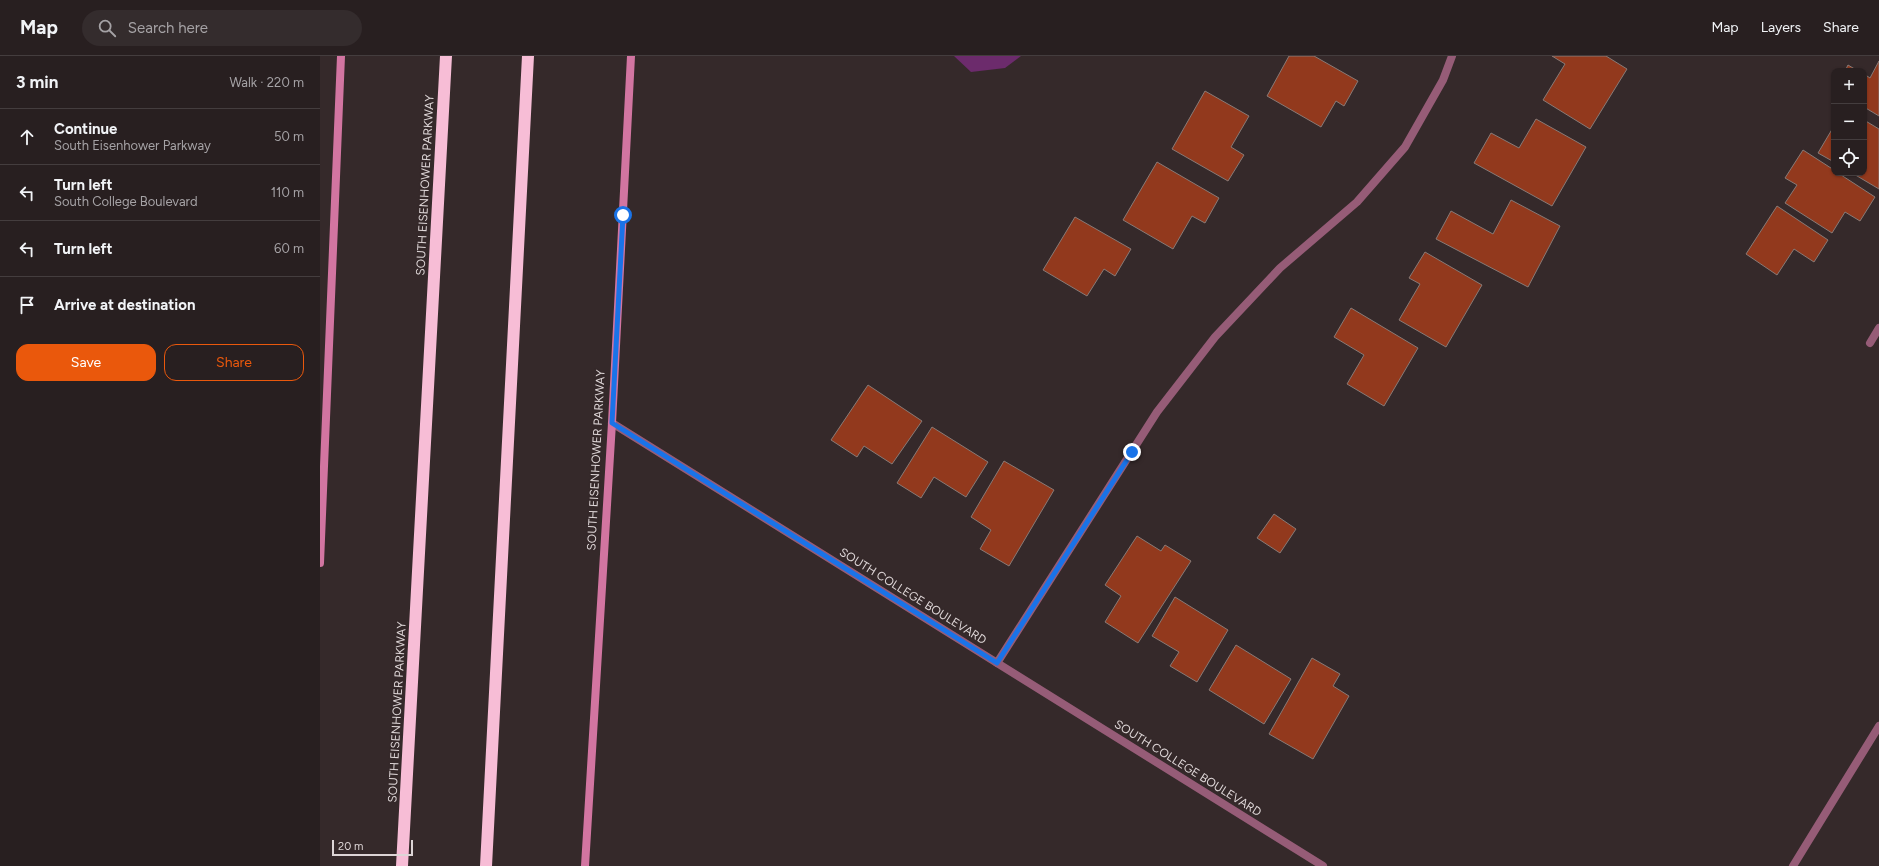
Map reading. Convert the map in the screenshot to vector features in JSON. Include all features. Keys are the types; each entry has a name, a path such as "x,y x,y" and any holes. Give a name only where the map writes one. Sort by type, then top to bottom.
{"highway":[{"name":"SOUTH EISENHOWER PARKWAY","path":"402,866 446,56"},
{"path":"486,866 528,56"}],"street":[{"path":"320,563 341,56"},
{"name":"SOUTH EISENHOWER PARKWAY","path":"585,866 612,423 631,56"},
{"path":"997,663 1157,412 1215,337 1280,268 1357,202 1404,147 1443,80 1452,56"},
{"path":"1870,343 1879,328"},
{"name":"SOUTH COLLEGE BOULEVARD","path":"612,423 1323,866"},
{"path":"1793,866 1879,726"}],"shaded area":[{"path":"954,56 1021,56 1005,68 971,72"}],"building":[{"path":"1289,56 1314,56 1358,81 1344,106 1336,101 1321,127 1267,96"},
{"path":"1552,56 1606,56 1627,69 1590,129 1543,100 1565,64"},
{"path":"1879,61 1879,116 1867,109 1867,76 1870,78"},
{"path":"1205,91 1249,116 1231,147 1244,155 1228,181 1172,149"},
{"path":"1536,119 1586,147 1552,206 1474,163 1491,133 1519,148"},
{"path":"1867,122 1879,129 1879,189 1857,176 1867,176"},
{"path":"1831,131 1831,160 1818,153"},
{"path":"1803,150 1831,168 1831,176 1843,176 1875,197 1860,221 1845,212 1832,233 1785,203 1797,185 1785,178"},
{"path":"1157,162 1219,198 1205,223 1192,216 1173,249 1123,220"},
{"path":"1511,200 1560,226 1528,287 1436,239 1451,211 1493,234"},
{"path":"1777,206 1828,240 1814,262 1794,249 1777,275 1746,254"},
{"path":"1075,217 1131,249 1115,276 1104,269 1087,296 1043,270"},
{"path":"1425,252 1482,285 1446,347 1399,320 1420,284 1409,278"},
{"path":"1351,308 1418,348 1384,406 1347,384 1364,355 1334,337"},
{"path":"868,385 922,421 892,464 864,446 857,457 831,440"},
{"path":"932,427 988,462 966,497 934,477 921,498 897,483"},
{"path":"1004,461 1054,490 1009,566 980,549 991,530 971,517"},
{"path":"1274,514 1296,529 1280,553 1257,538"},
{"path":"1137,536 1161,551 1165,545 1191,561 1138,643 1105,622 1121,596 1105,585"},
{"path":"1175,597 1228,630 1197,682 1170,666 1179,652 1152,636"},
{"path":"1236,645 1291,679 1264,724 1209,690"},
{"path":"1312,658 1340,674 1333,686 1349,696 1313,759 1269,734"}],"route":[{"path":"623,215 612,423 997,663 1132,452"}]}
